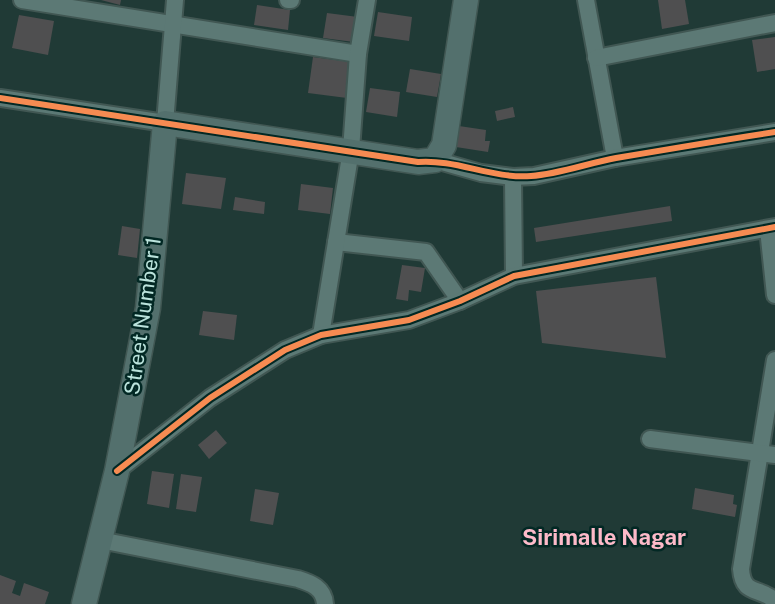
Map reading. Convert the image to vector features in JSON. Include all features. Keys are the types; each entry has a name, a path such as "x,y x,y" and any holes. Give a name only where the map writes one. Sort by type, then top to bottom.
{"street":[{"path":"22,0 358,54"},
{"name":"Street Number 1","path":"84,604 117,471 148,308 175,0"},
{"path":"321,335 351,150 358,54 367,0"},
{"path":"435,160 444,145 466,0"},
{"path":"586,0 615,158"},
{"path":"596,58 775,23"},
{"path":"0,98 418,162 435,160 481,173 513,177 534,176 615,158 775,132"},
{"path":"513,177 514,276"},
{"path":"117,471 210,398 285,350 321,335 409,320 460,301 514,276 772,228 775,295"},
{"path":"336,242 426,252 460,301"},
{"path":"775,360 767,454 741,569 742,581 747,588 770,596 775,601"},
{"path":"650,439 767,454"},
{"path":"100,540 298,579 315,585 325,597 325,604"}],"building":[{"path":"101,0 121,0 120,5"},
{"path":"658,0 685,0 689,24 662,29"},
{"path":"257,5 290,10 288,30 254,25"},
{"path":"378,12 412,17 409,41 374,36"},
{"path":"327,13 358,17 354,42 323,38"},
{"path":"19,15 54,21 48,55 12,48"},
{"path":"775,37 775,69 757,72 752,40"},
{"path":"313,57 351,62 347,98 308,93"},
{"path":"410,69 441,74 437,97 406,92"},
{"path":"370,88 400,92 397,117 366,112"},
{"path":"513,107 515,117 497,121 495,111"},
{"path":"459,126 486,130 485,141 490,141 488,152 456,147"},
{"path":"186,173 226,178 221,209 182,204"},
{"path":"301,184 333,188 330,214 298,210"},
{"path":"235,197 265,202 264,214 233,210"},
{"path":"670,206 672,221 536,242 534,228"},
{"path":"122,226 140,229 137,258 118,255"},
{"path":"402,265 425,268 421,292 409,290 408,301 396,299"},
{"path":"656,277 666,358 542,343 536,291"},
{"path":"203,311 237,315 234,340 199,335"},
{"path":"216,430 227,443 209,459 198,445"},
{"path":"152,471 174,474 169,508 147,504"},
{"path":"181,474 202,477 196,512 176,509"},
{"path":"695,488 734,495 733,504 737,505 735,517 692,509"},
{"path":"255,489 279,493 273,525 250,521"},
{"path":"0,575 16,581 12,593 20,596 24,583 49,592 45,604 0,604"}],"cycle path":[{"path":"0,98 418,162 446,163 517,176 553,173 616,158 775,132"},
{"path":"117,471 210,398 285,350 321,335 409,320 460,301 514,276 775,227"}],"district":[{"name":"Sirimalle Nagar","path":"604,537"}]}
